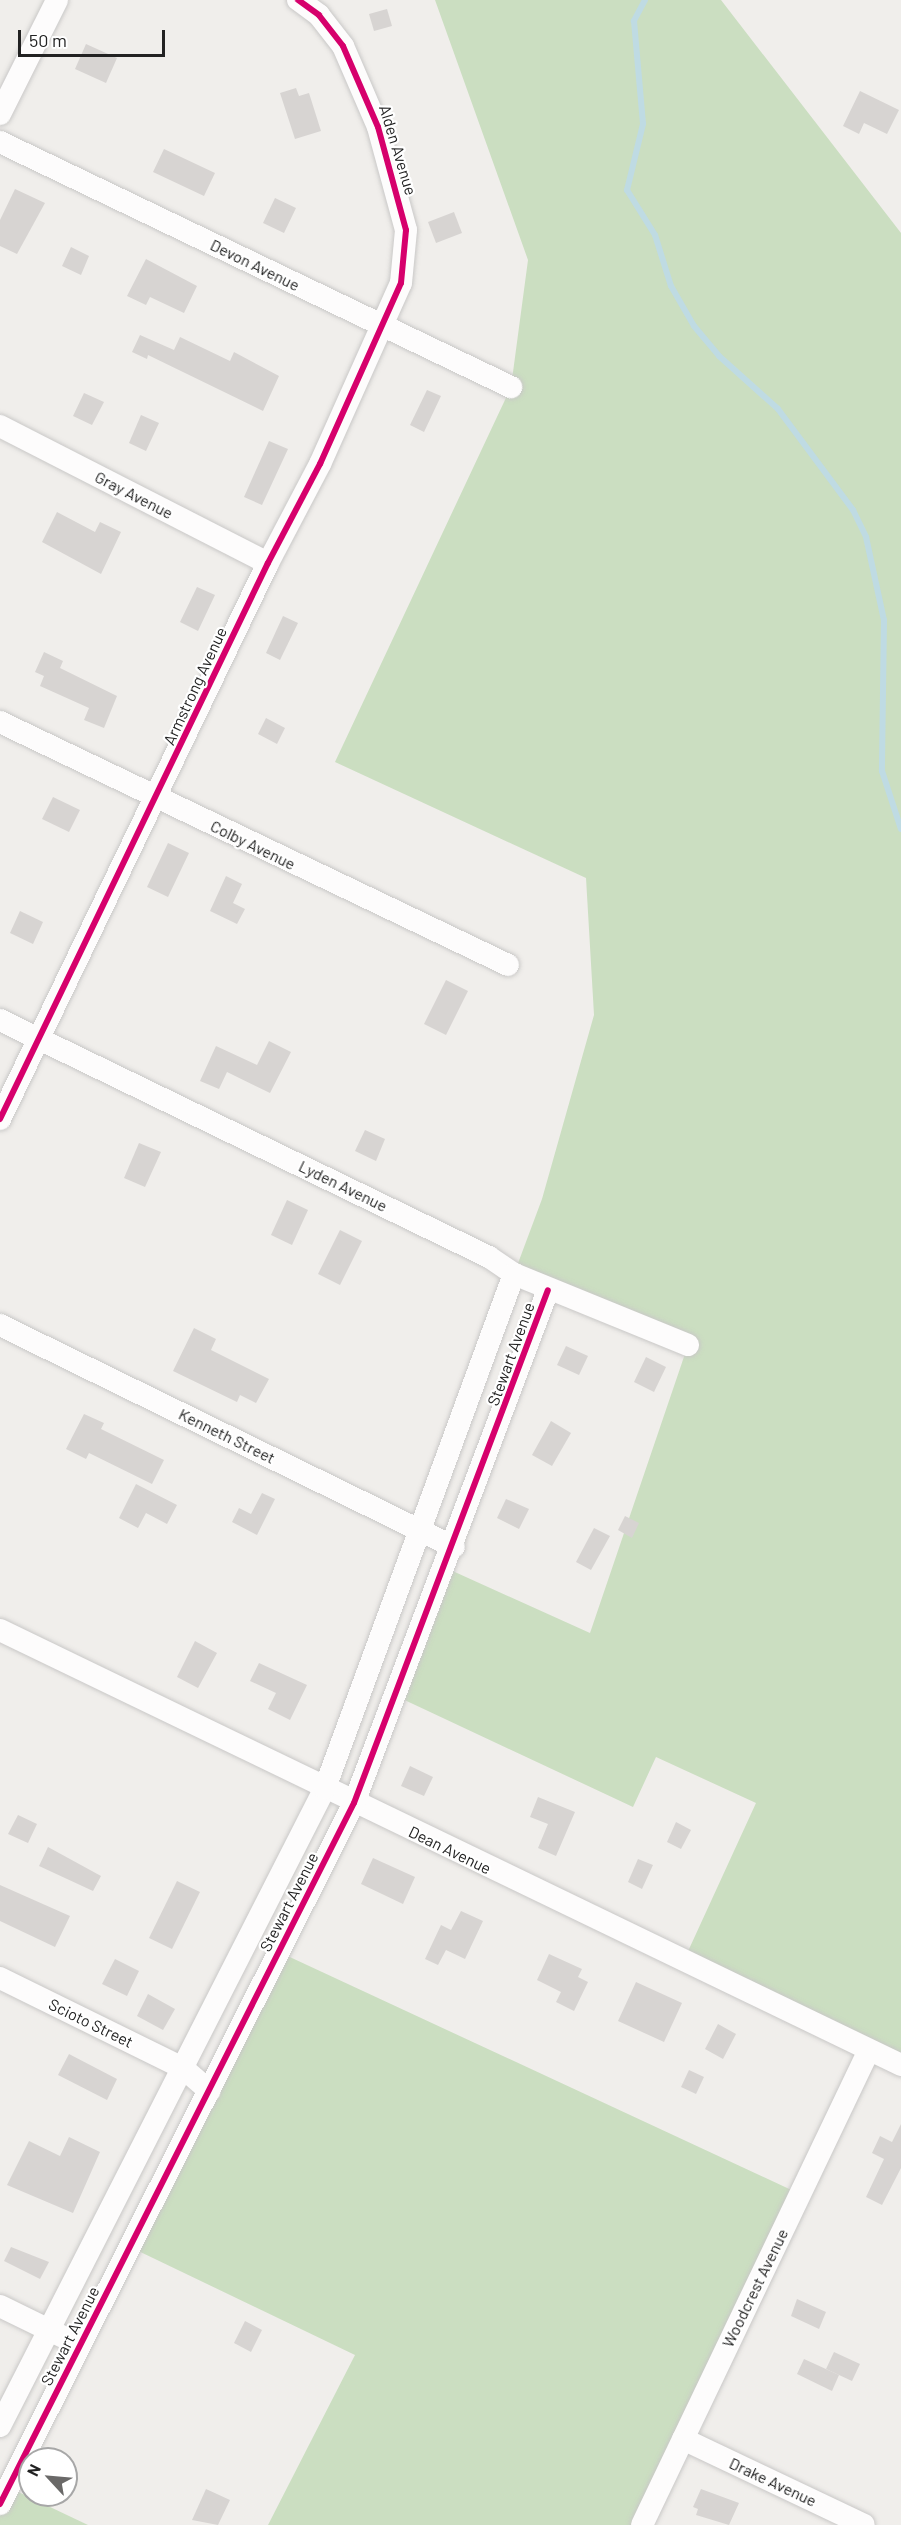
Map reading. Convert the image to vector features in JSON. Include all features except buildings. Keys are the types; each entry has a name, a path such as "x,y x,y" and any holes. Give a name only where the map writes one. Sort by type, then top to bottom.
{"street":[{"path":"0,114 57,0"},
{"name":"Alden Avenue","path":"298,0 319,15 343,46 378,127 401,207 406,260 382,328"},
{"name":"Devon Avenue","path":"0,142 382,328 511,387"},
{"name":"Armstrong Avenue","path":"0,1119 158,798 268,563 320,464 382,328"},
{"name":"Gray Avenue","path":"0,426 268,563"},
{"name":"Colby Avenue","path":"0,722 508,965"},
{"name":"Lyden Avenue","path":"0,1020 489,1257 514,1274 548,1290 688,1345"},
{"name":"Stewart Avenue","path":"0,2426 325,1788 514,1274"},
{"name":"Stewart Avenue","path":"0,2504 354,1803 454,1546 548,1290"},
{"name":"Kenneth Street","path":"0,1325 454,1546"},
{"name":"Dean Avenue","path":"0,1630 354,1803 901,2065"},
{"name":"Scioto Street","path":"0,1978 183,2067 209,2091"},
{"name":"Woodcrest Avenue","path":"642,2525 869,2050"},
{"path":"0,2306 80,2345"},
{"name":"Drake Avenue","path":"683,2439 864,2525"}],"green space":[{"path":"435,0 721,0 901,233 901,2065 684,1960 756,1803 656,1757 633,1807 396,1696 446,1568 590,1633 688,1345 514,1274 542,1199 594,1015 586,878 335,762 511,387 528,260"},
{"path":"279,1952 800,2194 642,2525 268,2525 355,2355 130,2247"},
{"path":"8,2487 18,2492 18,2507 50,2507 88,2525 0,2525 0,2504"}],"waterway":[{"path":"645,0 634,21 643,124 627,190 655,235 671,286 694,326 719,356 778,409 853,510 866,537 884,620 882,771 901,829"}],"cycle path":[{"path":"0,1119 268,563 320,464 401,283 406,230 378,127 343,46 319,15 298,0"},
{"path":"0,2504 354,1803 548,1290"}]}
